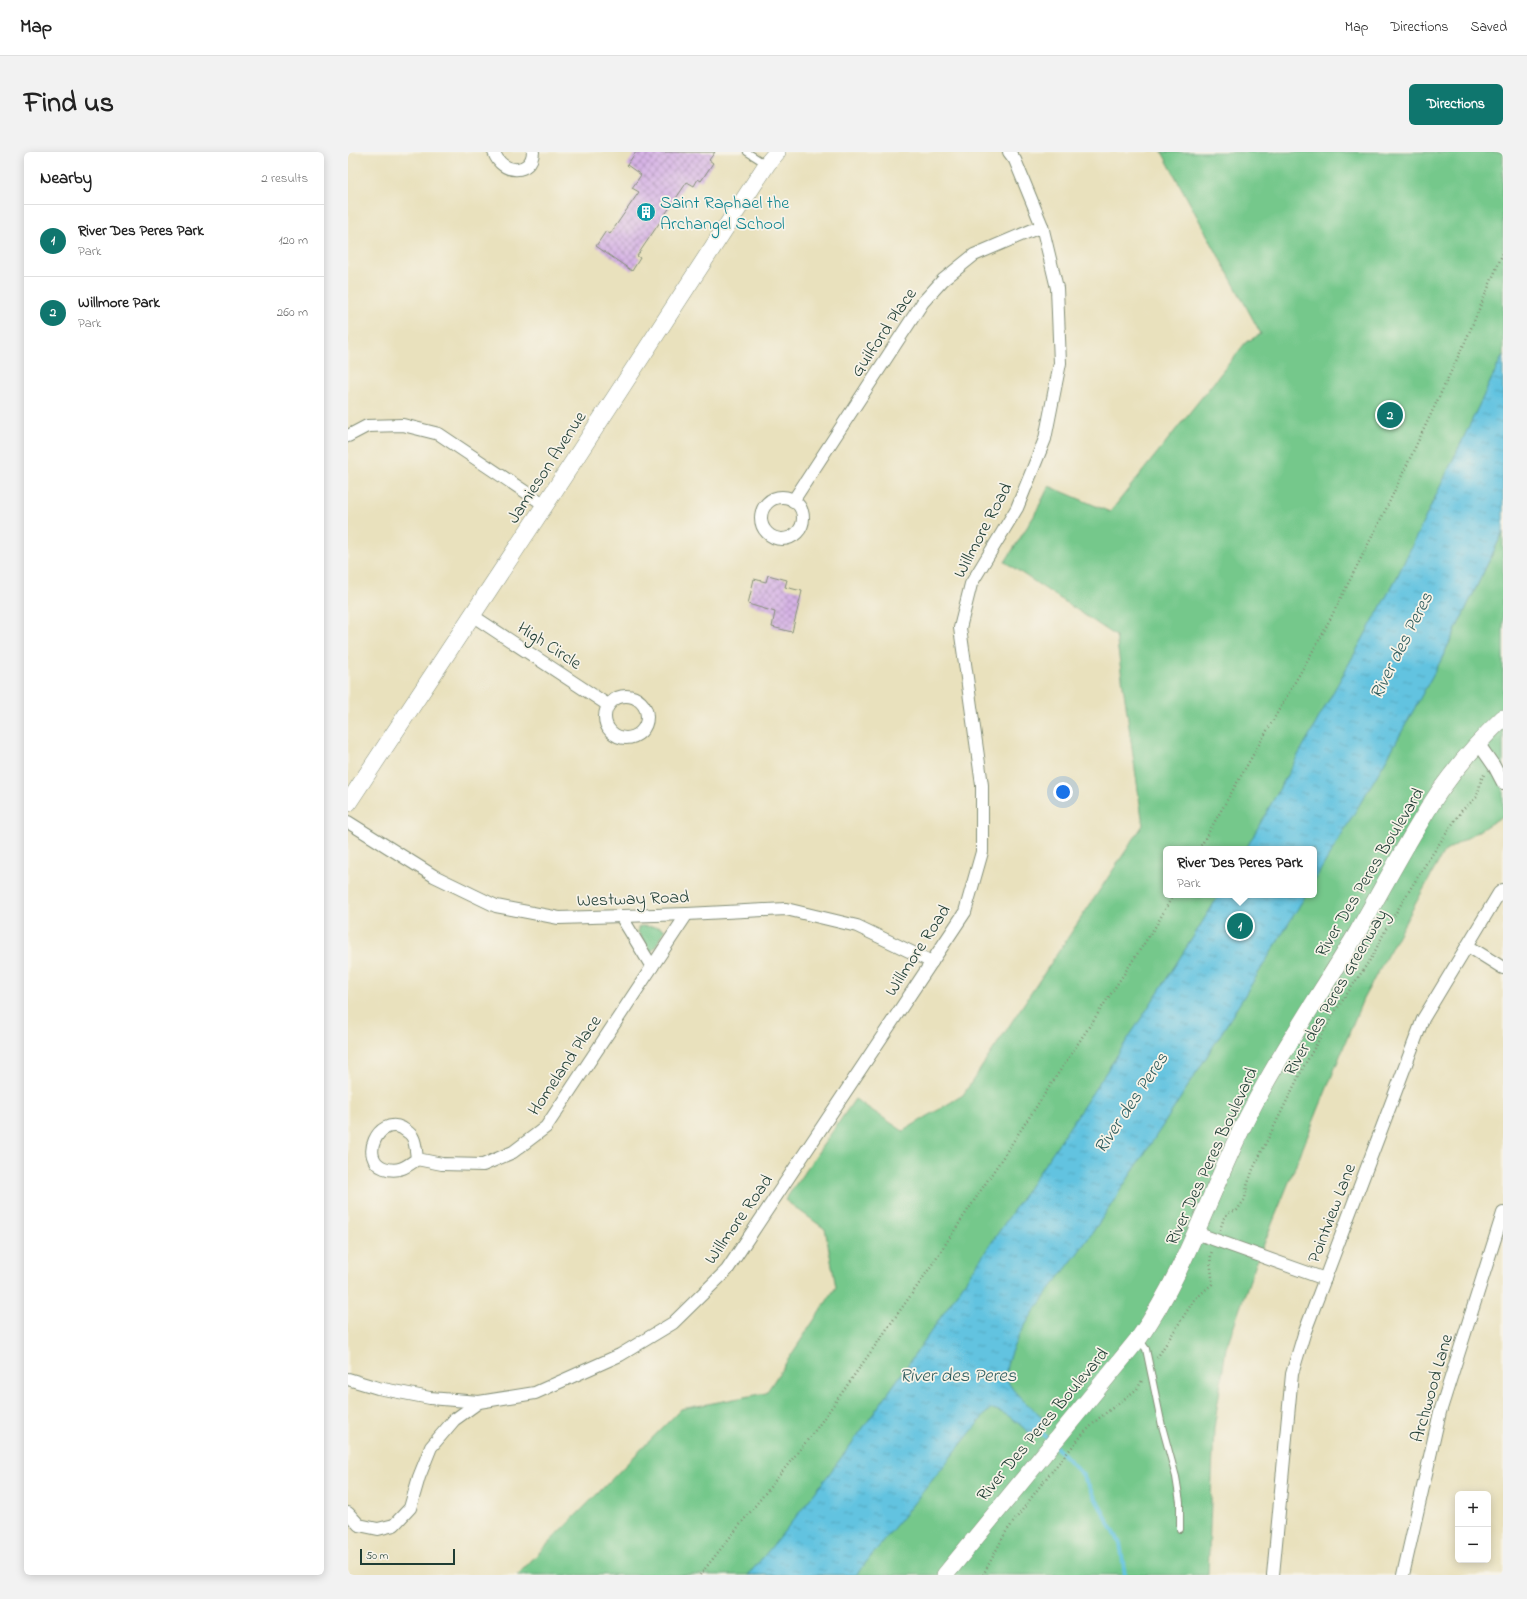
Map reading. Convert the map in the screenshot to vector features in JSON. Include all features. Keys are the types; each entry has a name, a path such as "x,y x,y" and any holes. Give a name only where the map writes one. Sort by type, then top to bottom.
{"main road":[{"name":"Jamieson Avenue","path":"348,803 473,616 772,158"},
{"name":"River Des Peres Boulevard","path":"945,1575 1139,1338 1161,1306 1196,1233 1234,1146 1265,1084 1358,931 1429,808 1447,781 1478,743 1503,718"}],"street":[{"path":"494,152 496,160 503,167 511,170 520,168 528,163 533,152"},
{"name":"Willmore Road","path":"348,1379 378,1388 430,1398 479,1402 535,1393 620,1355 672,1323 727,1270 964,912 982,852 982,785 960,628 971,584 1017,508 1045,439 1060,363 1058,288 1042,226 1015,160 1009,152"},
{"name":"Guilford Place","path":"794,501 923,302 943,280 974,255 1042,226"},
{"path":"348,436 367,426 403,425 439,434 545,505"},
{"name":"High Circle","path":"473,616 608,705"},
{"path":"1478,743 1494,766 1503,783"},
{"name":"Westway Road","path":"348,822 434,876 496,906 559,918 786,909 857,926 932,962"},
{"name":"Pointview Lane","path":"1273,1575 1292,1374 1304,1334 1423,1019 1499,893 1503,890"},
{"name":"Homeland Place","path":"417,1159 442,1164 484,1165 513,1152 546,1127 687,914"},
{"path":"621,916 652,968"},
{"path":"1468,946 1503,968"},
{"name":"Archwood Lane","path":"1403,1575 1440,1412 1503,1213"},
{"path":"1196,1233 1325,1279"},
{"name":"Willmore Road","path":"348,1513 359,1524 378,1529 394,1525 410,1508 419,1477 431,1447 454,1420 479,1402"}],"lane":[{"path":"747,152 772,158"},
{"path":"1139,1338 1146,1349 1162,1426 1176,1478 1180,1502 1180,1529"}],"path":[{"path":"1201,846 1322,635 1379,523 1466,340 1503,253"},
{"name":"River des Peres Greenway","path":"1220,1229 1224,1218 1228,1213 1237,1210 1246,1200 1247,1186 1253,1169 1304,1066 1334,1013 1372,957 1386,930 1429,859 1462,810 1477,797 1481,780 1485,772"},
{"path":"700,1575 817,1428 923,1278 1156,924 1171,898"},
{"path":"983,1575 1006,1532 1053,1471 1082,1435 1098,1419 1137,1389 1194,1300 1212,1284 1209,1266 1213,1248"}],"green space":[{"path":"1162,152 1503,152 1503,355 1449,470 1440,662 1503,532 1503,816 1444,852 1363,999 1253,1271 1226,1348 1214,1429 1208,1575 517,1575 681,1409 766,1393 836,1287 825,1229 785,1200 855,1099 903,1131 963,1095 1143,825 1116,636 1005,562 1034,516 1049,486 1110,512 1246,342 1261,334"},
{"path":"641,926 660,927 665,930 654,949 651,951 638,932 638,928"}],"water":[{"name":"River des Peres","path":"1503,355 1503,532 1440,662 1389,755 1317,876 1317,846 1248,846 1396,579"},
{"name":"River des Peres","path":"1217,898 1304,898 1172,1112 1096,1228 1034,1311 1015,1344 1006,1372 1007,1379 1022,1399 1048,1422 1034,1437 1003,1413 991,1409 987,1412 856,1575 748,1575 782,1535 846,1452 907,1366 1024,1194 1165,981"}],"building":[{"name":"Saint Raphael the Archangel School","path":"636,152 715,152 709,160 713,163 701,181 698,179 694,186 687,182 637,256 640,258 632,271 596,246 606,231 610,234 639,192 632,188 641,175 627,165"},
{"path":"768,575 787,580 785,587 802,591 792,632 772,627 775,612 748,604 754,579 766,582"}],"waterway":[{"path":"1037,1428 1050,1441"},
{"path":"1055,1446 1082,1474 1120,1543 1125,1575"}],"place":[{"name":"Saint Raphael the Archangel School","path":"646,212"},
{"name":"Willmore Park","path":"1390,415"},
{"name":"River Des Peres Park","path":"1240,926"}]}
